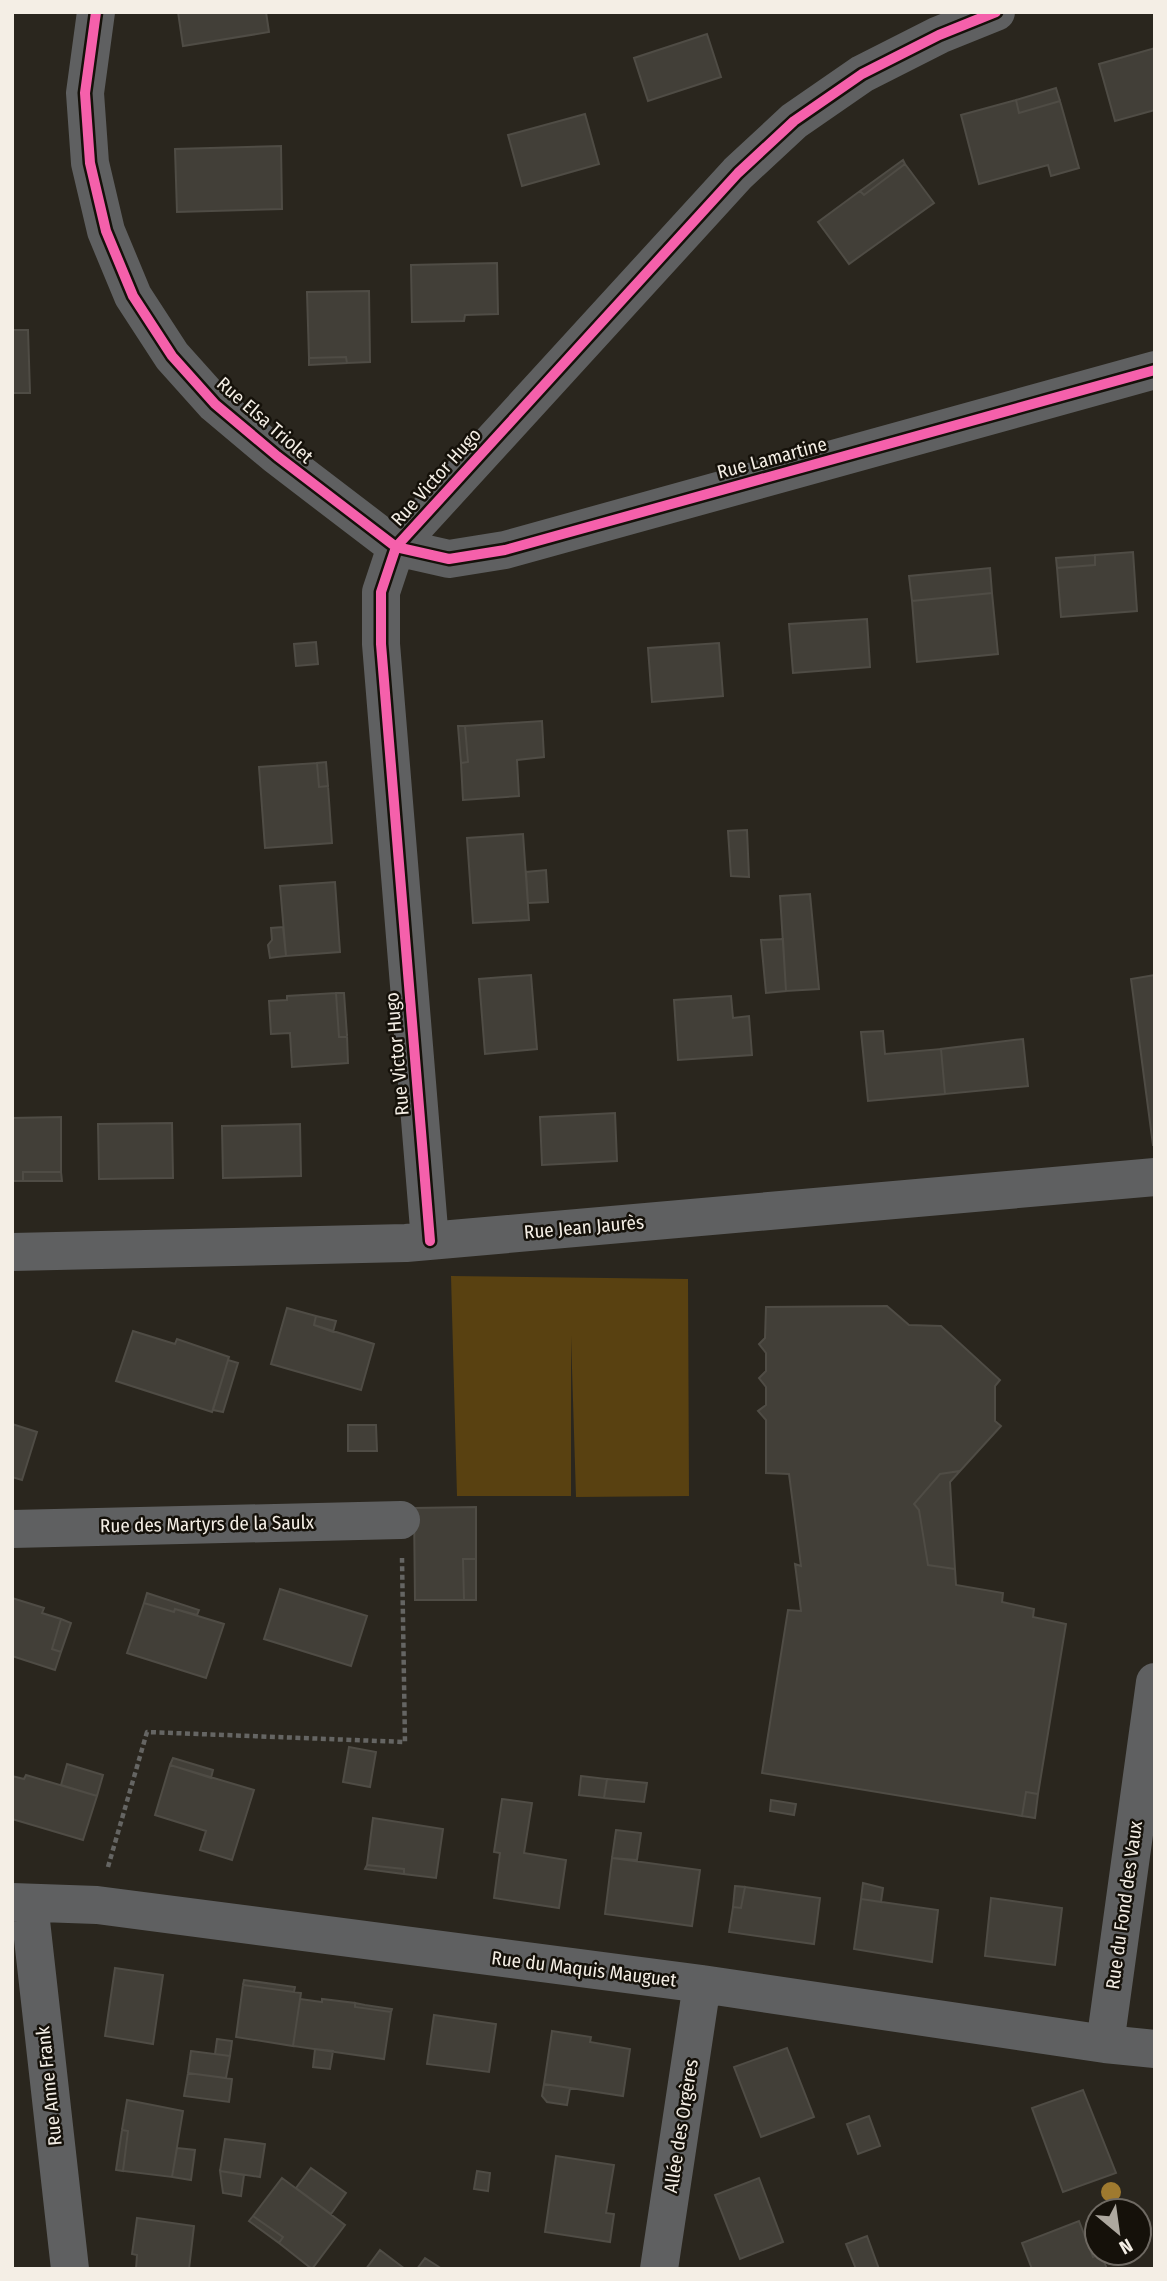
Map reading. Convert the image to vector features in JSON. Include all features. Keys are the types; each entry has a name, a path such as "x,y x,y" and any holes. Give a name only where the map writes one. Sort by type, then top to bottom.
{"street":[{"name":"Rue Elsa Triolet","path":"96,12 85,93 90,163 106,231 133,296 172,356 215,404 277,456 396,547"},
{"name":"Rue Victor Hugo","path":"430,1241 381,644 381,592 396,547 738,173 794,121 862,74 939,35 996,12"},
{"name":"Rue Lamartine","path":"396,547 449,559 505,550 1155,370"},
{"name":"Rue Jean Jaurès","path":"12,1252 406,1243 1155,1177"},
{"name":"Rue des Martyrs de la Saulx","path":"12,1528 401,1520"},
{"name":"Rue du Fond des Vaux","path":"1105,2044 1155,1682"},
{"name":"Rue du Maquis Mauguet","path":"20,1902 97,1905 702,1984 1105,2044 1155,2049"},
{"name":"Rue Anne Frank","path":"20,1902 70,2269"},
{"name":"Allée des Orgères","path":"659,2269 702,1984"}],"path":[{"path":"97,1905 147,1732 405,1742 401,1520"}],"shaded area":[{"path":"451,1276 688,1279 689,1496 576,1497 571,1336 571,1496 457,1496"}],"building":[{"path":"178,12 266,12 269,32 183,46"},
{"path":"707,34 721,77 648,101 634,58"},
{"path":"1155,48 1155,110 1115,121 1099,64"},
{"path":"1056,88 1060,101 1019,113 1016,100"},
{"path":"1016,100 1019,113 1060,101 1079,168 1051,176 1048,165 979,184 961,115"},
{"path":"585,114 599,164 522,186 508,135"},
{"path":"281,146 282,209 177,212 175,149"},
{"path":"903,160 905,164 864,195 860,191"},
{"path":"905,164 934,203 849,264 818,222 860,191 864,195"},
{"path":"497,263 498,314 465,315 464,321 412,322 411,265"},
{"path":"369,291 370,362 347,363 346,357 309,358 307,292"},
{"path":"12,330 28,330 30,393 12,393"},
{"path":"346,357 347,363 309,365 309,358"},
{"path":"1133,552 1137,611 1061,617 1057,568 1095,565 1095,555"},
{"path":"1095,555 1095,565 1057,568 1056,558"},
{"path":"990,568 992,593 912,601 909,576"},
{"path":"992,593 998,654 917,662 912,601"},
{"path":"867,619 870,667 793,673 789,624"},
{"path":"316,642 318,664 296,666 294,644"},
{"path":"719,643 723,696 652,702 648,648"},
{"path":"542,721 544,757 517,760 519,796 463,800 461,763 468,762 465,726"},
{"path":"458,726 465,726 468,762 461,763"},
{"path":"326,762 328,786 319,787 317,763"},
{"path":"317,763 319,787 328,786 332,843 265,848 259,767"},
{"path":"747,830 749,877 731,876 728,831"},
{"path":"523,834 529,920 473,923 467,838"},
{"path":"546,870 548,902 528,903 526,872"},
{"path":"335,882 340,952 286,956 280,886"},
{"path":"810,894 819,989 786,991 780,896"},
{"path":"283,927 286,956 270,958 268,945 272,940 271,928"},
{"path":"783,939 786,991 766,993 761,940"},
{"path":"531,975 537,1049 485,1054 479,979"},
{"path":"1155,975 1155,1145 1153,1145 1131,979"},
{"path":"336,993 339,1037 347,1036 348,1063 292,1067 290,1033 271,1034 269,1001 287,1000 287,996"},
{"path":"336,993 344,993 347,1036 339,1037"},
{"path":"731,996 733,1018 749,1016 752,1055 678,1060 674,1000"},
{"path":"883,1031 885,1054 941,1049 945,1094 868,1101 861,1032"},
{"path":"1023,1039 1028,1086 945,1094 941,1049"},
{"path":"615,1113 617,1161 542,1165 540,1117"},
{"path":"61,1117 61,1172 23,1172 23,1181 12,1181 12,1118"},
{"path":"172,1123 173,1178 99,1179 98,1124"},
{"path":"300,1124 301,1176 223,1178 222,1126"},
{"path":"23,1172 61,1172 62,1181 23,1181"},
{"path":"887,1306 909,1325 941,1326 1000,1380 995,1386 995,1421 1001,1426 960,1471 940,1474 914,1504 919,1510 928,1565 955,1569 956,1585 1003,1593 1002,1602 1034,1609 1033,1617 1066,1624 1038,1794 1026,1792 1022,1816 762,1773 788,1610 801,1611 795,1564 801,1566 789,1474 766,1473 766,1420 758,1411 766,1405 766,1387 759,1378 766,1371 766,1353 759,1344 765,1338 766,1307"},
{"path":"287,1308 316,1316 314,1325 374,1344 361,1390 271,1364"},
{"path":"316,1316 336,1321 333,1332 314,1325"},
{"path":"133,1331 175,1344 177,1339 229,1357 212,1412 116,1381"},
{"path":"228,1360 238,1363 223,1412 213,1410"},
{"path":"12,1424 37,1432 22,1480 12,1477"},
{"path":"348,1425 376,1425 377,1451 348,1451"},
{"path":"960,1471 950,1482 955,1569 928,1565 919,1510 914,1504 940,1474"},
{"path":"476,1507 476,1559 463,1559 464,1600 415,1600 414,1508"},
{"path":"463,1559 476,1559 476,1600 464,1600"},
{"path":"280,1589 367,1616 351,1666 264,1639"},
{"path":"147,1593 199,1610 197,1615 175,1609 174,1612 144,1603"},
{"path":"12,1598 44,1608 42,1613 61,1619 52,1649 61,1652 55,1670 12,1656"},
{"path":"144,1603 224,1624 206,1678 127,1653"},
{"path":"61,1619 71,1623 61,1652 52,1649"},
{"path":"349,1747 376,1752 370,1787 343,1782"},
{"path":"173,1758 213,1770 211,1778 170,1765"},
{"path":"67,1764 103,1775 97,1796 61,1785"},
{"path":"170,1765 254,1790 232,1860 200,1850 206,1831 155,1815"},
{"path":"26,1775 97,1796 83,1840 12,1819 12,1776 24,1779"},
{"path":"581,1776 607,1779 604,1798 579,1795"},
{"path":"607,1779 647,1783 644,1802 604,1798"},
{"path":"1026,1792 1038,1794 1035,1818 1022,1816"},
{"path":"502,1799 532,1803 524,1853 566,1860 559,1908 494,1898 500,1853 494,1852"},
{"path":"771,1800 796,1804 794,1815 770,1811"},
{"path":"373,1818 443,1829 436,1878 404,1874 404,1869 367,1865"},
{"path":"616,1830 641,1833 637,1860 612,1858"},
{"path":"612,1858 700,1870 692,1926 605,1914"},
{"path":"367,1865 404,1869 404,1874 365,1869"},
{"path":"863,1883 883,1888 881,1902 861,1899"},
{"path":"735,1886 745,1887 741,1908 733,1907"},
{"path":"745,1887 820,1898 814,1944 729,1932 733,1907 741,1908"},
{"path":"991,1898 1062,1908 1055,1965 985,1956"},
{"path":"861,1899 938,1910 932,1962 854,1949"},
{"path":"115,1968 163,1975 153,2044 105,2036"},
{"path":"244,1980 295,1987 294,1992 243,1985"},
{"path":"243,1985 301,1993 293,2046 236,2037"},
{"path":"300,1999 355,2003 355,2007 391,2012 384,2059 293,2046"},
{"path":"355,2003 392,2009 391,2012 355,2007"},
{"path":"434,2015 496,2024 489,2072 427,2064"},
{"path":"552,2031 591,2037 590,2042 630,2049 623,2096 544,2084"},
{"path":"217,2039 232,2041 230,2056 215,2054"},
{"path":"787,2048 814,2117 761,2137 734,2067"},
{"path":"315,2049 333,2051 330,2069 313,2067"},
{"path":"191,2051 230,2056 226,2078 188,2073"},
{"path":"188,2073 232,2079 229,2102 184,2096"},
{"path":"544,2084 570,2088 567,2105 547,2102 542,2096"},
{"path":"1083,2090 1116,2173 1063,2192 1032,2108"},
{"path":"127,2100 183,2111 172,2177 123,2171 128,2131 122,2130"},
{"path":"869,2116 880,2146 858,2154 847,2124"},
{"path":"122,2130 128,2131 123,2171 116,2170"},
{"path":"225,2139 265,2144 260,2177 220,2171"},
{"path":"177,2148 195,2150 191,2180 172,2177"},
{"path":"556,2156 614,2165 606,2213 614,2214 610,2242 545,2232"},
{"path":"311,2168 346,2193 331,2214 296,2188"},
{"path":"220,2171 244,2175 241,2196 223,2193"},
{"path":"477,2171 490,2173 488,2191 474,2189"},
{"path":"282,2178 345,2225 312,2269 279,2243 283,2237 253,2216"},
{"path":"759,2178 783,2242 740,2259 715,2195"},
{"path":"253,2216 283,2237 279,2243 249,2221"},
{"path":"137,2218 194,2226 189,2269 136,2269 137,2255 132,2254"},
{"path":"1079,2221 1083,2231 1083,2267 1107,2269 1032,2269 1022,2243"},
{"path":"867,2236 879,2269 856,2269 846,2244"},
{"path":"380,2250 405,2269 366,2269"},
{"path":"425,2258 442,2269 417,2269"}],"cycle path":[{"path":"96,12 85,93 90,163 106,231 133,296 172,356 215,404 277,456 396,547 449,559 505,550 1155,370"},
{"path":"430,1241 381,644 381,592 396,547 738,173 794,121 862,74 939,35 996,12"}]}
